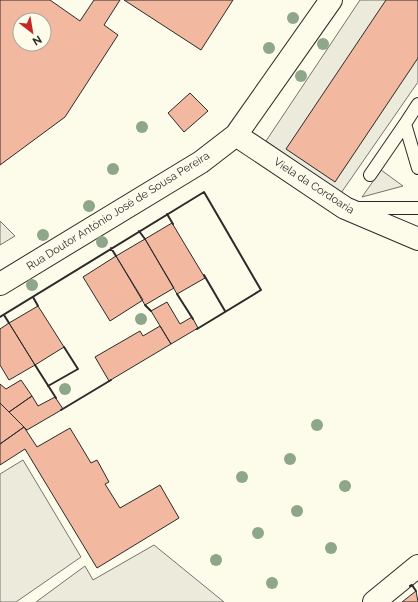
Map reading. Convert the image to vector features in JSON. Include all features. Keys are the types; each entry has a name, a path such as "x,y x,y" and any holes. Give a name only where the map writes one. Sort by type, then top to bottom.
{"street":[{"name":"Rua Doutor António José de Sousa Pereira","path":"0,284 201,162 236,135 331,0"},
{"name":"Viela da Cordoaria","path":"236,135 345,208 418,239"},
{"path":"374,602 418,566"}],"lane":[{"path":"370,176 418,104"},
{"path":"405,124 418,168"},
{"path":"345,208 418,208"}],"shaded area":[{"path":"360,0 418,0 418,82 341,193 266,141"},
{"path":"381,170 403,186 362,197"},
{"path":"0,221 15,236 0,245"},
{"path":"23,460 81,557 16,602 0,602 0,474"},
{"path":"154,545 224,602 36,602 85,566 93,580"}],"building":[{"path":"0,0 50,0 80,21 94,0 120,0 104,25 118,35 65,117 0,165"},
{"path":"124,0 233,0 201,50"},
{"path":"386,0 418,0 418,58 335,182 286,149"},
{"path":"190,93 208,111 184,132 168,113"},
{"path":"172,223 205,278 177,294 145,239"},
{"path":"145,239 174,288 145,305 116,256"},
{"path":"116,256 143,300 110,321 83,277"},
{"path":"167,302 180,324 192,317 198,328 171,344 151,311"},
{"path":"38,306 64,347 35,365 9,323"},
{"path":"9,323 35,365 9,380 0,365 0,329"},
{"path":"160,326 171,344 109,381 95,357 140,331 143,336"},
{"path":"21,380 32,396 9,412 0,403 0,384 6,389"},
{"path":"32,396 38,406 55,397 63,409 27,430 9,412"},
{"path":"0,403 24,427 0,444"},
{"path":"24,427 37,447 70,428 91,463 97,460 109,482 105,484 120,508 160,485 179,518 97,568 25,449 0,465 0,444"},
{"path":"416,591 418,602 402,602"}],"wall":[{"path":"0,317 204,192 261,290 197,329"},
{"path":"167,214 173,224"},
{"path":"139,231 145,239"},
{"path":"111,248 116,256"},
{"path":"204,275 225,311"},
{"path":"177,294 193,319"},
{"path":"33,297 38,306"},
{"path":"145,305 151,311"},
{"path":"4,315 9,323"},
{"path":"48,386 78,369 64,347"},
{"path":"35,365 56,398"},
{"path":"61,410 111,380"},
{"path":"410,586 412,585 416,591"}]}
